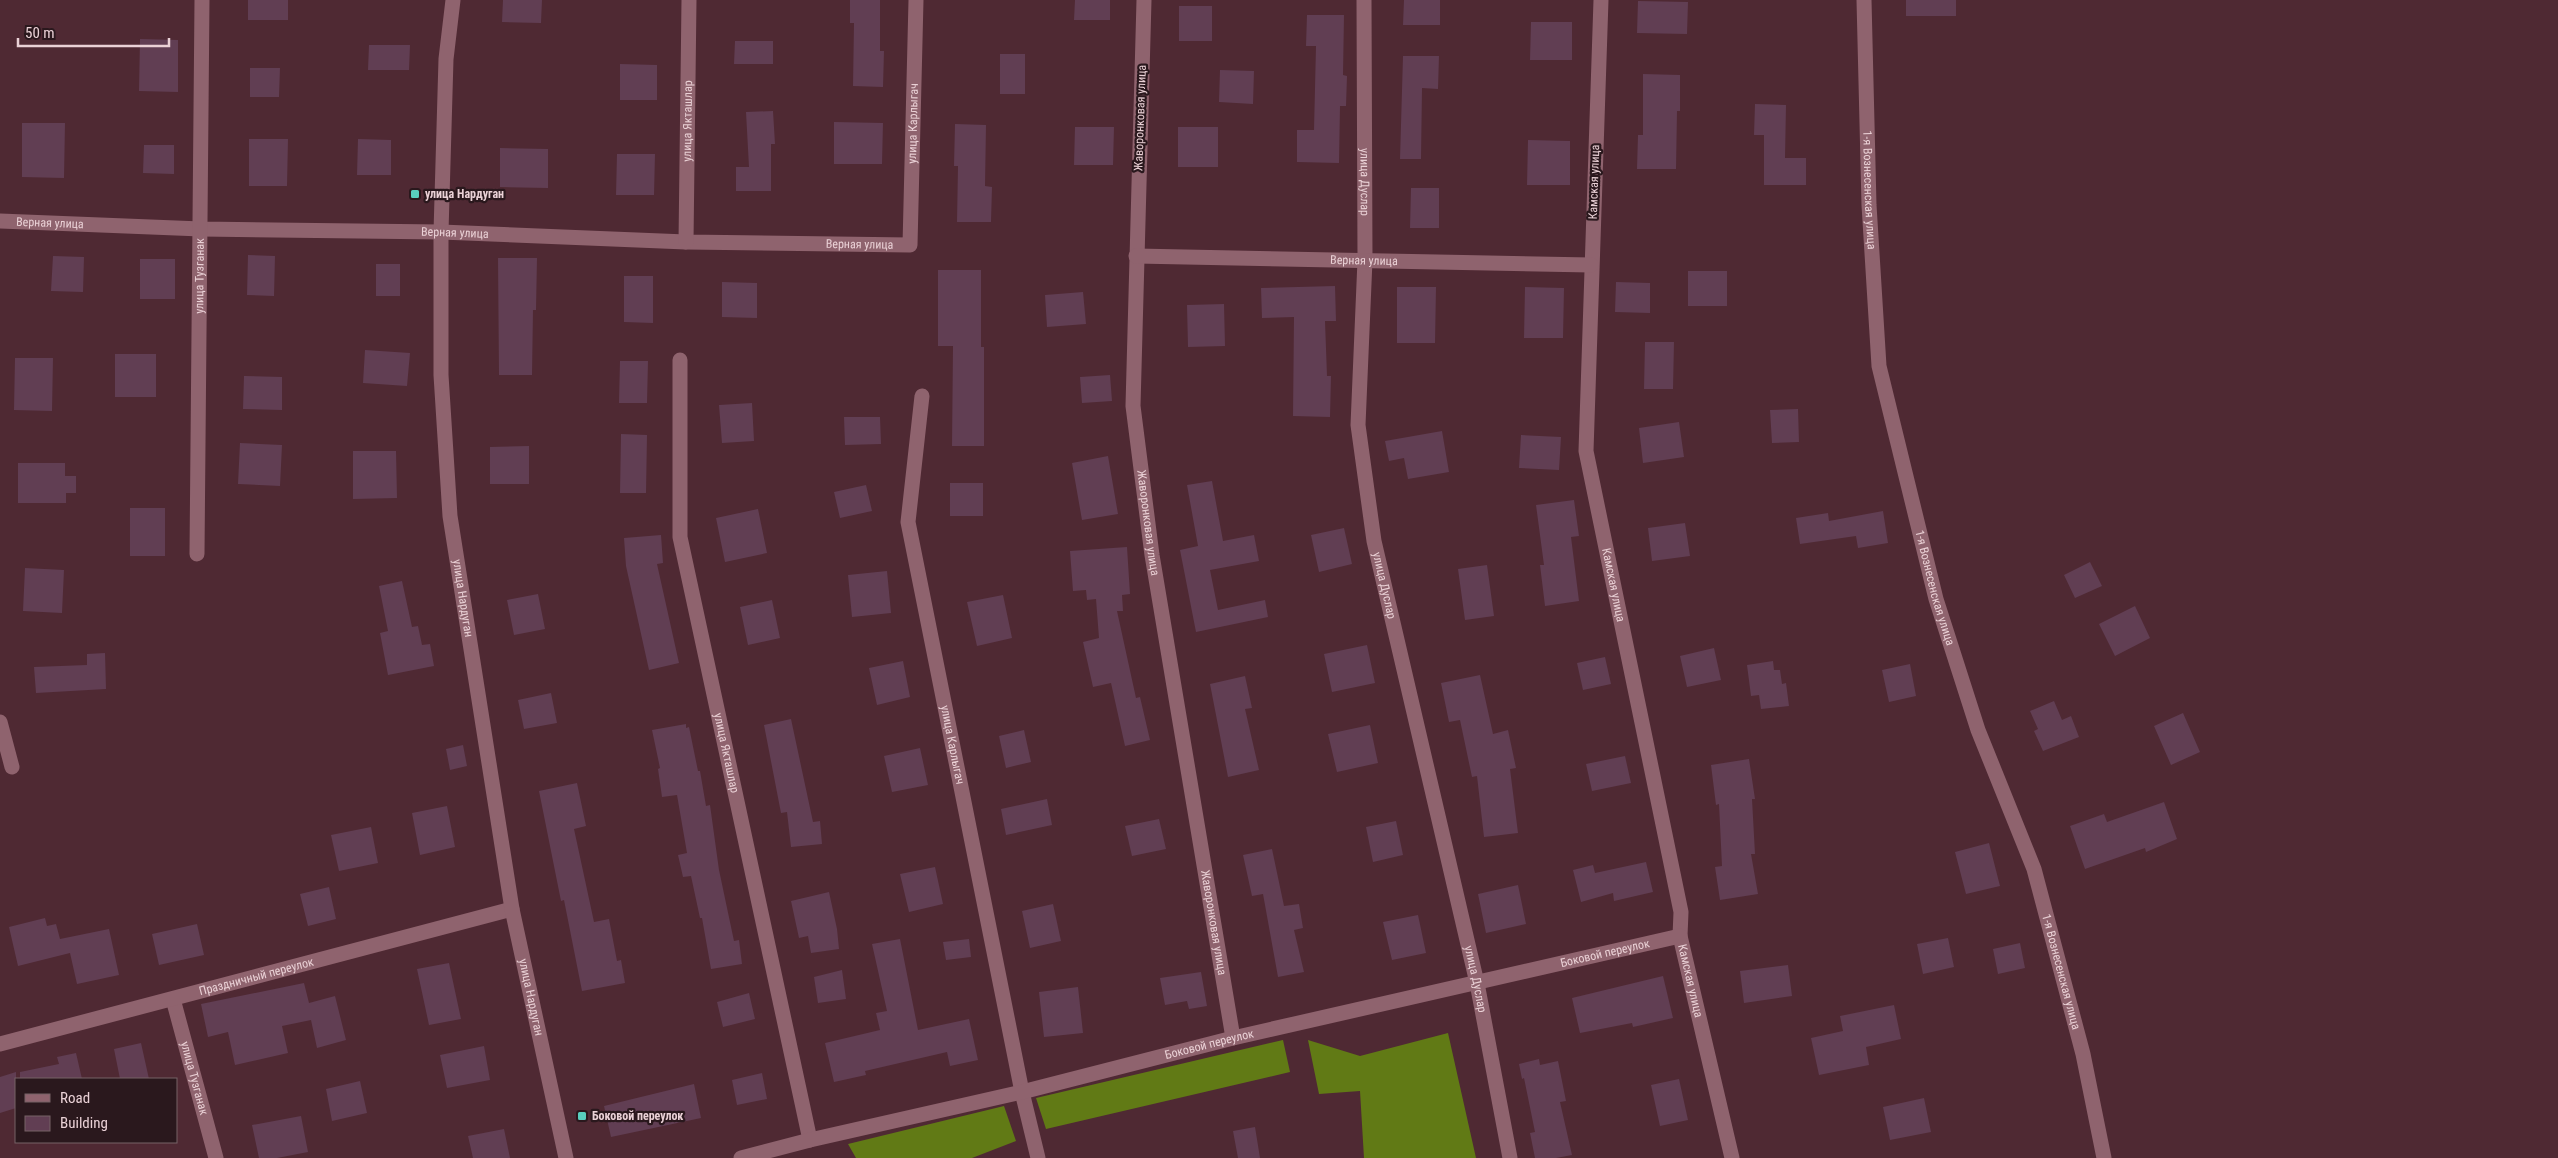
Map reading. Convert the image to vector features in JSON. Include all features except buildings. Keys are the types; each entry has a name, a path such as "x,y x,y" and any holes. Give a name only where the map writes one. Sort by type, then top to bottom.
{"street":[{"name":"улица Тузганак","path":"198,554 202,0"},
{"name":"улица Нардуган","path":"453,0 446,59 440,232 441,375 450,516 512,909 566,1158"},
{"name":"улица Якташлар","path":"686,242 689,0"},
{"name":"улица Карлыгач","path":"910,245 916,0"},
{"name":"Жаворонковая улица","path":"1144,0 1133,406 1152,555 1233,1038"},
{"name":"улица Дуслар","path":"1364,0 1365,260 1358,425 1374,541 1477,983 1510,1158"},
{"name":"Камская улица","path":"1601,0 1586,452 1681,912 1680,936 1732,1158"},
{"name":"1-я Вознесенская улица","path":"1864,0 1869,205 1879,366 1936,600 1978,730 2034,869 2082,1054 2104,1158"},
{"name":"Верная улица","path":"0,221 201,229 440,232 686,242 910,245"},
{"name":"Верная улица","path":"1136,256 1591,265"},
{"name":"улица Якташлар","path":"680,360 680,537 810,1140"},
{"name":"улица Карлыгач","path":"922,396 908,522 1022,1092 1038,1158"},
{"path":"0,722 12,767"},
{"name":"Праздничный переулок","path":"0,1044 512,909"},
{"name":"Боковой переулок","path":"741,1158 810,1140 1022,1092 1233,1038 1680,936"},
{"name":"улица Тузганак","path":"173,999 216,1158"}],"green space":[{"path":"1448,1033 1476,1158 1364,1158 1360,1091 1319,1094 1308,1040 1360,1056"},
{"path":"1283,1040 1290,1072 1046,1129 1036,1098"},
{"path":"1004,1106 1016,1141 972,1158 856,1158 848,1144"}],"place":[{"name":"улица Нардуган","path":"415,194"},
{"name":"Боковой переулок","path":"582,1116"}]}
